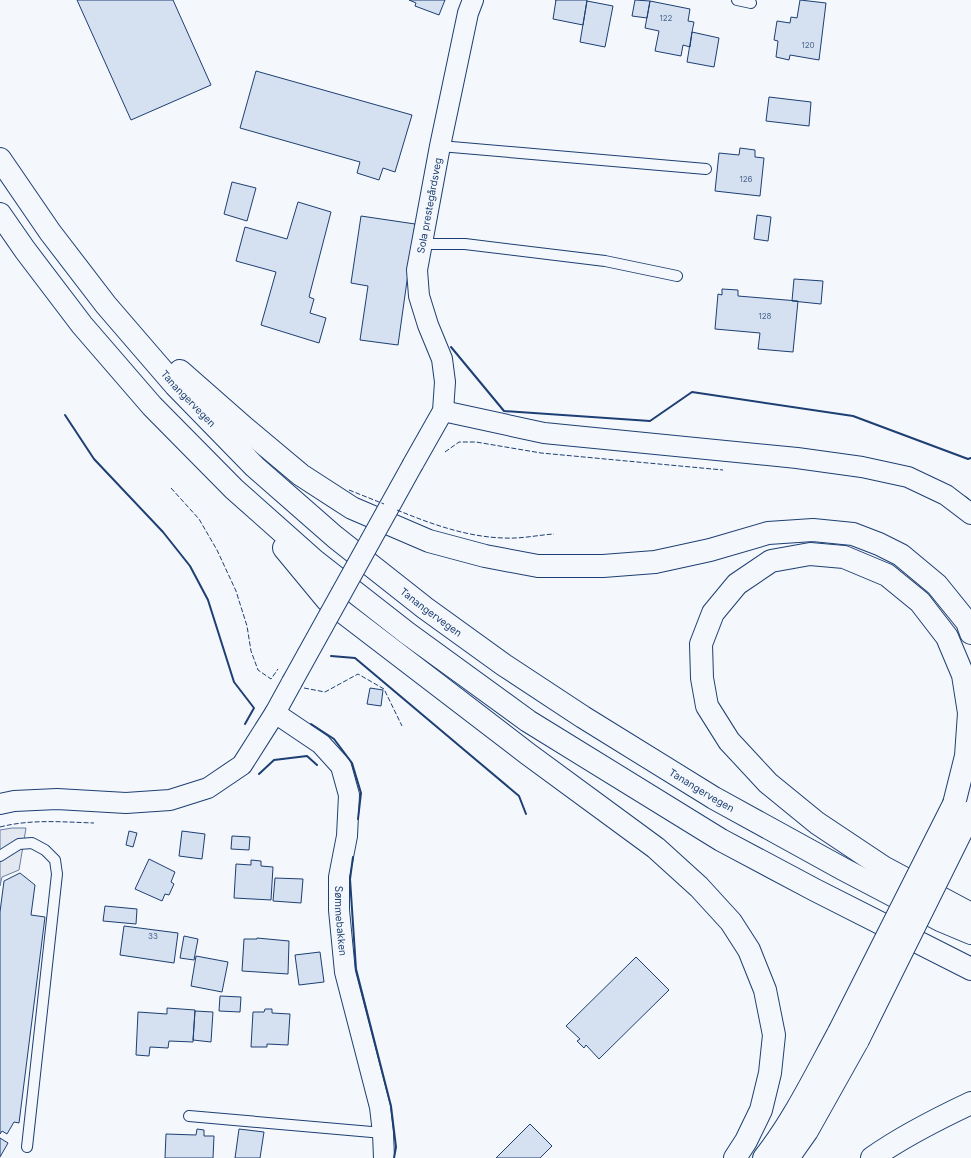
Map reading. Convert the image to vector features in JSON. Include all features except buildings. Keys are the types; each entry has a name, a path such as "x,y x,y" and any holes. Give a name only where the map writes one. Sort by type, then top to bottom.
{"highway":[{"name":"Tanangervegen","path":"0,160 50,232 106,305 175,384 255,467 335,537 425,608 504,665 714,798 940,920 971,933"},
{"path":"0,214 25,250 82,325 152,406 234,489 316,561 407,633 528,721 721,840 814,890 971,969"},
{"path":"106,305 246,429 301,475 352,508 429,541 485,556 538,566 603,566 655,562 710,550 768,533 813,530 853,534 879,544 901,555 937,585 966,622 971,633"},
{"path":"234,489 327,600 528,754 656,848 699,887 731,922 750,950 766,990 774,1036 770,1073 761,1110 746,1141 735,1158"},
{"path":"788,1158 814,1118 848,1036 962,808 969,713 963,675 947,637 920,602 887,576 844,556 810,554 770,561 737,584 713,612 701,644 702,678 707,706 729,741 768,783 817,823 883,867 971,914"},
{"path":"764,1158 848,1036"},
{"path":"872,1158 887,1147 933,1121 971,1103"}],"street":[{"name":"Sola prestegårdsveg","path":"443,411 445,382 442,359 428,325 419,296 418,270 421,244 440,146 468,13 473,0"},
{"path":"0,804 14,800 57,799 126,803 170,800 208,788 242,765 275,713 443,411 544,433 796,458 862,467 908,477 946,495 971,514"},
{"name":"Sømmebakken","path":"275,713 321,744 340,766 349,795 347,836 339,877 339,910 346,972 380,1107 384,1158"}],"lane":[{"path":"737,0 751,3"},
{"path":"440,146 706,169"},
{"path":"421,244 466,244 597,260 676,276"},
{"path":"0,856 19,844 32,843 45,850 55,860 57,874 27,1148"},
{"path":"189,1116 383,1134"}],"shaded area":[{"path":"26,828 19,870 2,877 0,886 0,830"}],"fence":[{"path":"445,452 459,442 476,442 541,453 723,470"},
{"path":"171,488 199,519 217,550 236,591 247,626 251,651 258,670 271,679 278,669"},
{"path":"349,490 384,504"},
{"path":"965,496 971,501"},
{"path":"397,510 436,525 476,535 510,538 554,534"},
{"path":"304,688 325,692 358,674 384,689 402,726"},
{"path":"0,827 12,824 35,822 94,823"}],"wall":[{"path":"451,347 504,411 650,421 692,392 853,416 968,459 971,458"},
{"path":"65,415 94,459 163,532 190,566 208,600 234,682 254,708 245,724"},
{"path":"331,656 355,658 519,796 526,814"},
{"path":"311,724 334,739 352,763 361,793 358,819"},
{"path":"259,774 274,760 307,756 317,765"},
{"path":"353,857 350,879 356,969 391,1106 396,1147 394,1158"}]}
